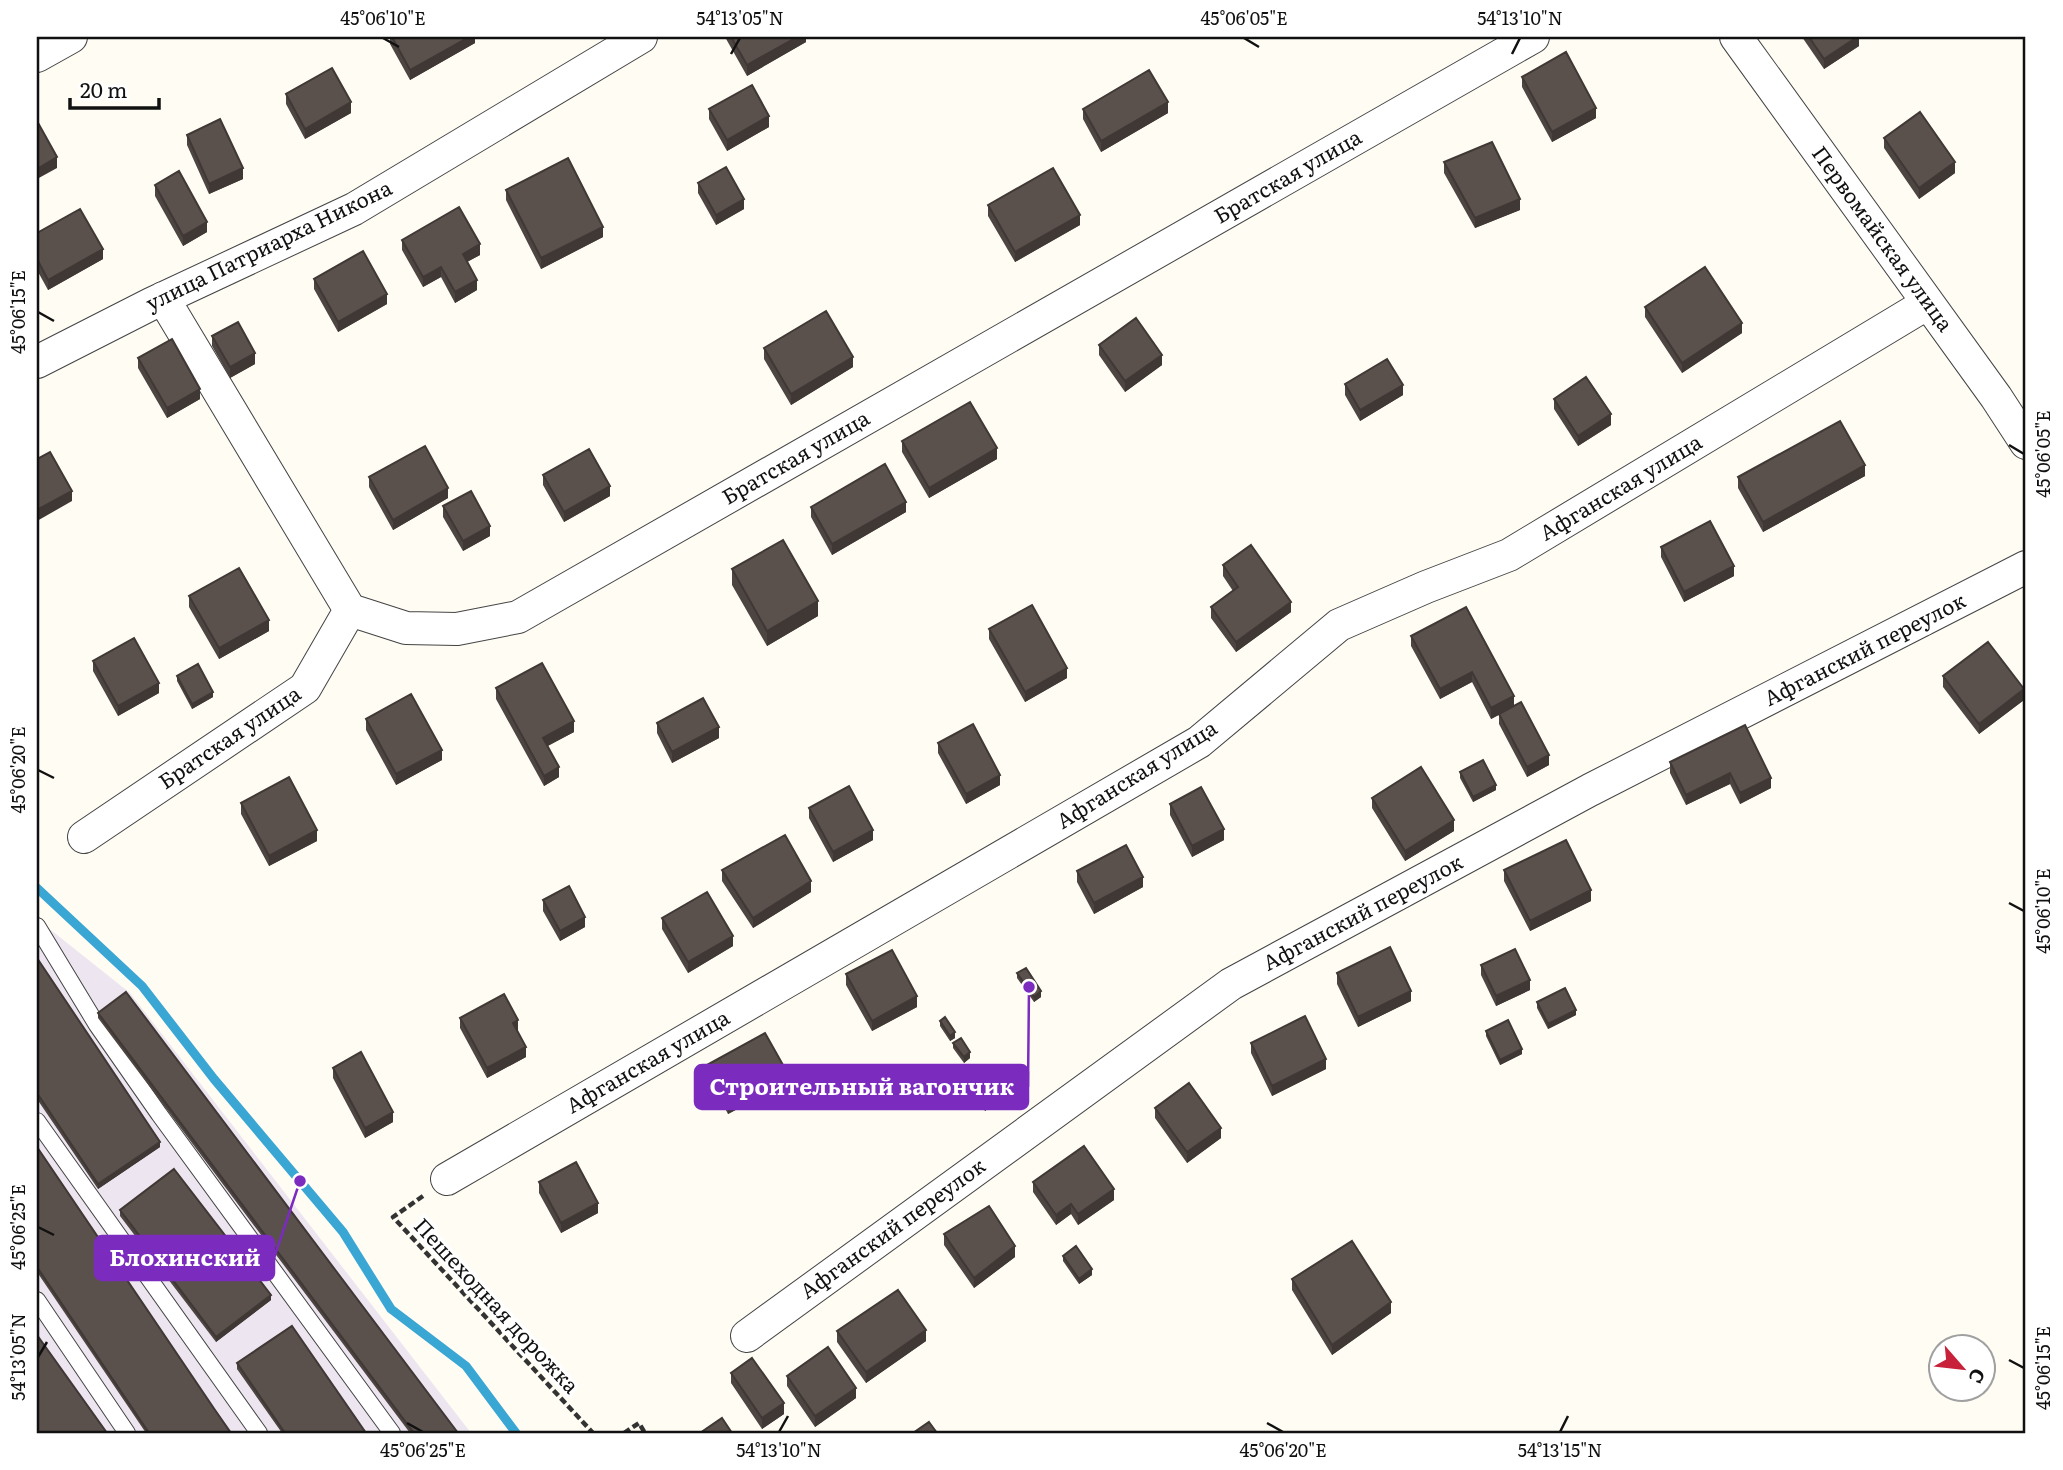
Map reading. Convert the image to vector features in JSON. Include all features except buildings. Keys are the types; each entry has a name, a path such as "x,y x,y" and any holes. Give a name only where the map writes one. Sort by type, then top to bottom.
{"street":[{"path":"37,56 71,37"},
{"name":"улица Патриарха Никона","path":"37,362 163,298 355,209 641,37"},
{"name":"Братская улица","path":"84,837 305,688 349,610 406,628 457,629 518,617 1533,37"},
{"name":"Первомайская улица","path":"1737,37 2026,443"},
{"path":"163,298 349,610"},
{"name":"Афганская улица","path":"447,1179 1199,742 1339,625 1509,555 1928,303"},
{"name":"Афганский переулок","path":"747,1335 1231,984 1590,790 2026,567"}],"lane":[{"path":"37,926 97,1026 392,1433"},
{"path":"37,1121 259,1433"},
{"path":"37,1300 127,1433"}],"path":[{"name":"Пешеходная дорожка","path":"447,1179 393,1217 593,1433"},
{"path":"624,1433 640,1422"},
{"path":"624,1433 639,1423 645,1433"}],"shaded area":[{"path":"37,919 130,993 471,1433 37,1433"}],"waterway":[{"path":"37,888 142,986 214,1079 343,1232 391,1309 466,1366 516,1433"}],"place":[{"name":"Строительный вагончик","path":"1029,987"},
{"name":"Блохинский","path":"300,1181"}]}
